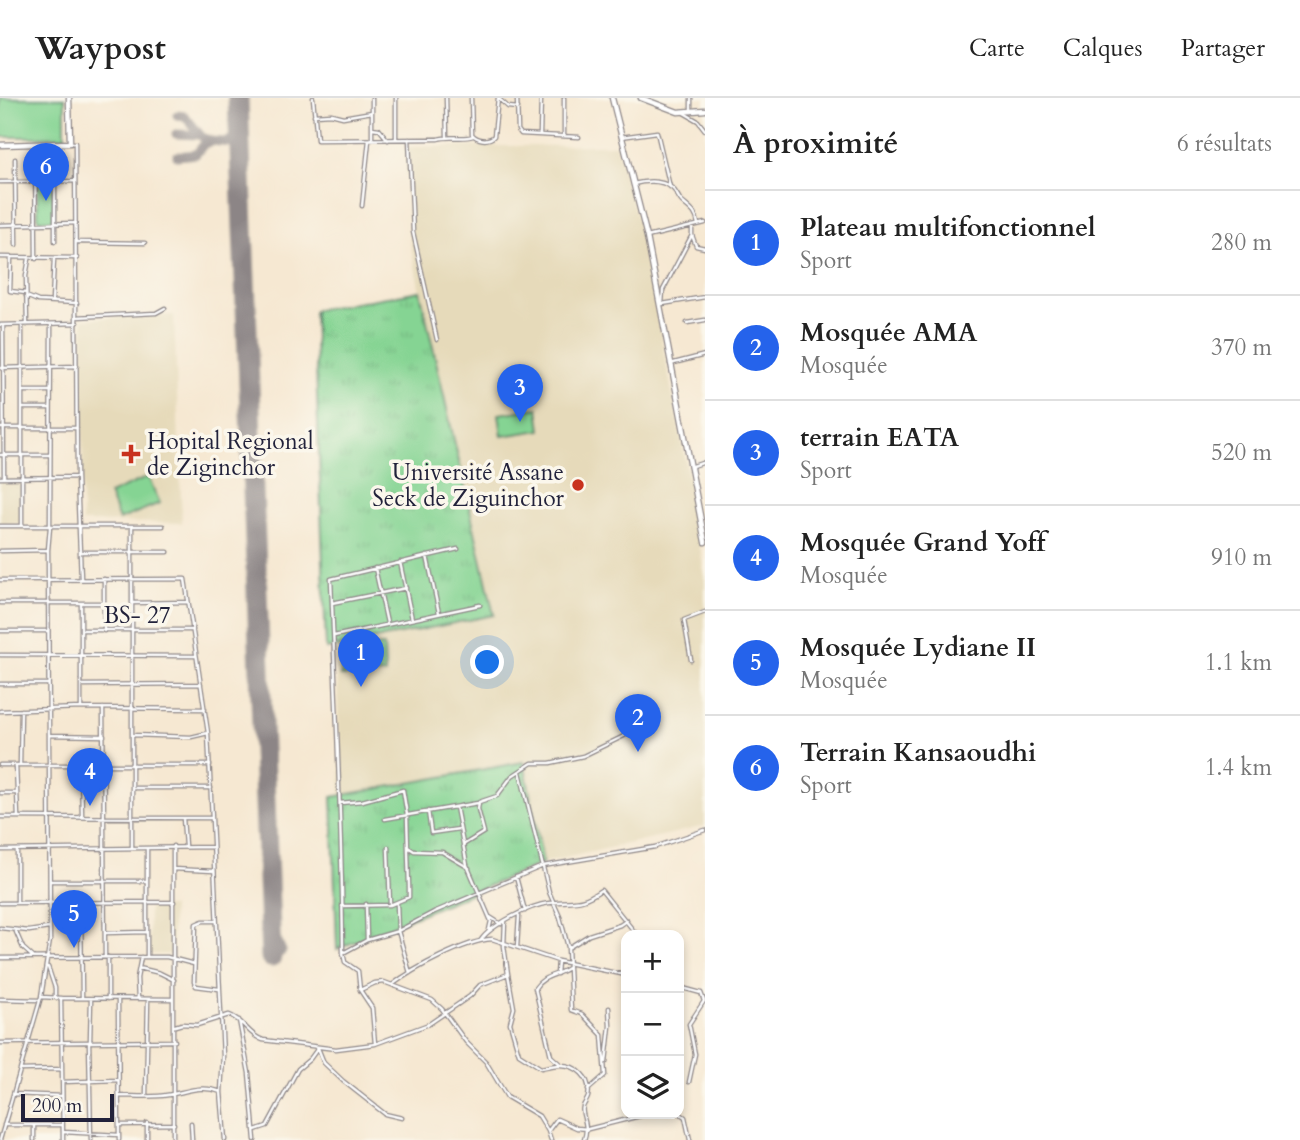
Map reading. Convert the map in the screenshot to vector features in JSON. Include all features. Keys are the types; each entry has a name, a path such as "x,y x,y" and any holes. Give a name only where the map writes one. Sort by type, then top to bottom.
{"street":[{"path":"69,98 77,242 77,477 81,579"},
{"path":"313,98 317,140 438,139 447,136 489,139 495,136 498,98"},
{"path":"362,206 371,140 372,98"},
{"path":"396,98 396,139"},
{"path":"446,98 447,136"},
{"path":"471,98 473,136"},
{"path":"498,98 508,107 517,108"},
{"path":"517,98 518,132 521,134 579,137"},
{"path":"540,134 541,98"},
{"path":"564,98 564,135"},
{"path":"612,98 647,237 705,540"},
{"path":"641,98 683,112 698,121 705,130"},
{"path":"691,98 691,112"},
{"path":"683,112 705,110"},
{"path":"314,115 331,114 343,117 372,112"},
{"path":"372,128 379,129 388,140"},
{"path":"621,137 657,132 670,187 681,202 694,211 698,224"},
{"path":"409,139 413,232 437,340"},
{"path":"0,145 73,143"},
{"path":"35,144 36,259"},
{"path":"15,159 16,245"},
{"path":"55,160 55,241"},
{"path":"0,182 75,181"},
{"path":"633,184 650,181 670,187"},
{"path":"0,225 76,223"},
{"path":"647,237 705,223"},
{"path":"692,226 695,246 705,248"},
{"path":"661,305 663,290 692,235"},
{"path":"77,242 145,243"},
{"path":"0,257 77,258"},
{"path":"11,258 10,291 38,300 77,303"},
{"path":"52,301 54,258"},
{"path":"27,325 29,259"},
{"path":"661,305 705,297"},
{"path":"76,317 156,313 165,308"},
{"path":"687,323 705,320"},
{"path":"77,323 1,325 2,477 77,477"},
{"path":"0,1140 41,999 50,928 48,550 51,324"},
{"path":"22,325 22,526"},
{"path":"670,364 705,355"},
{"path":"1,368 77,366"},
{"path":"23,391 50,391"},
{"path":"23,408 50,408"},
{"path":"2,428 78,428"},
{"path":"2,455 50,455"},
{"path":"690,467 705,462"},
{"path":"0,526 163,526"},
{"path":"132,526 132,848"},
{"path":"375,1044 372,1008 360,990 358,971 345,961 343,953 332,578 458,549"},
{"path":"0,551 48,550"},
{"path":"81,552 168,552"},
{"path":"427,556 439,613"},
{"path":"400,562 412,619"},
{"path":"375,568 387,625"},
{"path":"104,579 104,631"},
{"path":"0,580 185,579 208,733 225,1140"},
{"path":"332,603 406,589"},
{"path":"132,603 188,601"},
{"path":"0,603 104,603"},
{"path":"81,603 81,708"},
{"path":"334,636 480,605"},
{"path":"691,660 684,620 705,612"},
{"name":"BS- 27","path":"81,630 193,630"},
{"path":"0,631 48,631"},
{"path":"0,655 198,656"},
{"path":"0,684 48,684"},
{"path":"81,685 202,684"},
{"path":"0,711 49,708 205,709"},
{"path":"103,708 108,999"},
{"path":"18,817 16,793 21,710"},
{"path":"385,819 456,807 497,796 512,776 531,763 551,763 583,756 639,726"},
{"path":"132,735 191,737 208,733"},
{"path":"50,735 104,736"},
{"path":"81,764 82,817"},
{"path":"0,765 210,765"},
{"path":"520,772 543,866 568,948 571,1010 582,1014 602,1035 605,1069"},
{"path":"132,788 211,788"},
{"path":"340,803 362,801 403,790 407,815 409,897 390,905 342,906"},
{"path":"0,793 16,793"},
{"path":"463,845 484,832 479,802"},
{"path":"456,807 469,868 490,918 488,932"},
{"path":"428,811 431,833 459,829"},
{"path":"0,817 212,818"},
{"path":"183,818 185,846"},
{"path":"343,953 366,940 398,930 543,866 655,847 705,830"},
{"path":"173,846 173,1140"},
{"path":"0,850 213,847"},
{"path":"388,847 390,905"},
{"path":"147,848 147,957"},
{"path":"408,848 442,852 469,868"},
{"path":"17,850 17,903"},
{"path":"173,869 214,871"},
{"path":"516,877 525,911"},
{"path":"50,881 146,880"},
{"path":"481,940 503,922 525,911 553,902 583,901 601,890 634,930"},
{"path":"0,903 174,902"},
{"path":"81,903 82,998"},
{"path":"397,903 398,930 410,973"},
{"path":"366,904 366,940"},
{"path":"517,947 520,914"},
{"path":"490,918 503,922"},
{"path":"216,921 203,920 196,924 194,964 195,985 219,989"},
{"path":"568,948 589,935 627,920"},
{"path":"503,922 514,1008 510,1023 519,1054 541,1068 560,1064"},
{"path":"0,928 50,928"},
{"path":"16,930 23,948 33,957"},
{"path":"105,933 146,932"},
{"path":"392,985 456,948 493,939 568,965 621,974"},
{"path":"138,999 141,957"},
{"path":"0,958 167,957 194,964"},
{"path":"557,974 558,961"},
{"path":"47,965 55,988 55,998"},
{"path":"568,965 557,974 543,978 535,988 551,1056 560,1064 582,1073 587,1080 589,1090 587,1102 583,1107 588,1129 584,1140"},
{"path":"139,968 160,972 174,981"},
{"path":"174,1026 197,1025 229,1015 239,1020 258,1039 336,1049 375,1044 429,1024 467,998 480,985 508,974"},
{"path":"360,990 380,982 429,999 444,1012 466,1042 486,1062 507,1097 541,1118 551,1140"},
{"path":"684,988 701,993 705,1001 701,1002 689,1024 695,1054 689,1082"},
{"path":"61,998 63,1140"},
{"path":"91,998 91,1140"},
{"path":"0,999 172,999"},
{"path":"118,999 119,1140"},
{"path":"146,1096 148,999"},
{"path":"589,1090 604,1077 610,1026 608,1007"},
{"path":"239,1020 249,1073 255,1140"},
{"path":"0,1042 175,1041"},
{"path":"318,1048 324,1063 343,1081 385,1114 402,1118"},
{"path":"255,1130 267,1126 298,1069 318,1048"},
{"path":"21,1070 62,1069"},
{"path":"62,1082 118,1080"},
{"path":"119,1096 161,1096 185,1089 209,1088 221,1092"},
{"path":"13,1094 62,1096"},
{"path":"684,1116 690,1140"},
{"path":"548,1131 557,1119 577,1128 588,1129 628,1119"},
{"path":"147,1123 147,1140"},
{"path":"191,1123 192,1140"},
{"path":"119,1125 174,1124"},
{"path":"5,1125 62,1125"},
{"path":"34,1125 34,1140"},
{"path":"63,1132 119,1135"}],"shaded area":[{"name":"Université Assane Seck de Ziguinchor","path":"616,145 640,230 689,478 705,579 705,826 543,863 524,762 341,796 336,647 494,614 410,241 405,147"},
{"name":"Hopital Regional de Ziginchor","path":"174,315 182,523 82,522 83,319"},
{"path":"0,480 20,480 20,523 0,523"},
{"path":"151,907 172,907 170,954 149,952"}],"green space":[{"path":"0,98 65,98 65,137 0,137"},
{"path":"37,182 54,182 54,220 38,220"},
{"path":"420,291 494,615 326,649 314,310"},
{"path":"538,408 541,430 502,436 499,414"},
{"path":"148,477 160,503 119,520 109,494"},
{"path":"384,646 385,674 341,676 341,649"},
{"path":"524,762 543,863 337,949 332,797"}],"taxiway":[{"path":"177,115 185,116 202,137 211,141 234,143 240,151"},
{"path":"229,141 235,137 239,128"},
{"path":"176,134 200,135"},
{"path":"177,156 196,154 204,144 211,141"},
{"path":"269,923 282,951 275,956 267,951 270,937"}],"runway":[{"path":"238,98 271,957"}],"place":[{"name":"Terrain Kansaoudhi","path":"46,201"},
{"name":"terrain EATA","path":"520,422"},
{"name":"Hopital Regional de Ziginchor","path":"131,454"},
{"name":"Université Assane Seck de Ziguinchor","path":"578,485"},
{"name":"Plateau multifonctionnel","path":"361,687"},
{"name":"Mosquée AMA","path":"638,752"},
{"name":"Mosquée Grand Yoff","path":"90,806"},
{"name":"Mosquée Lydiane II","path":"74,948"}]}
